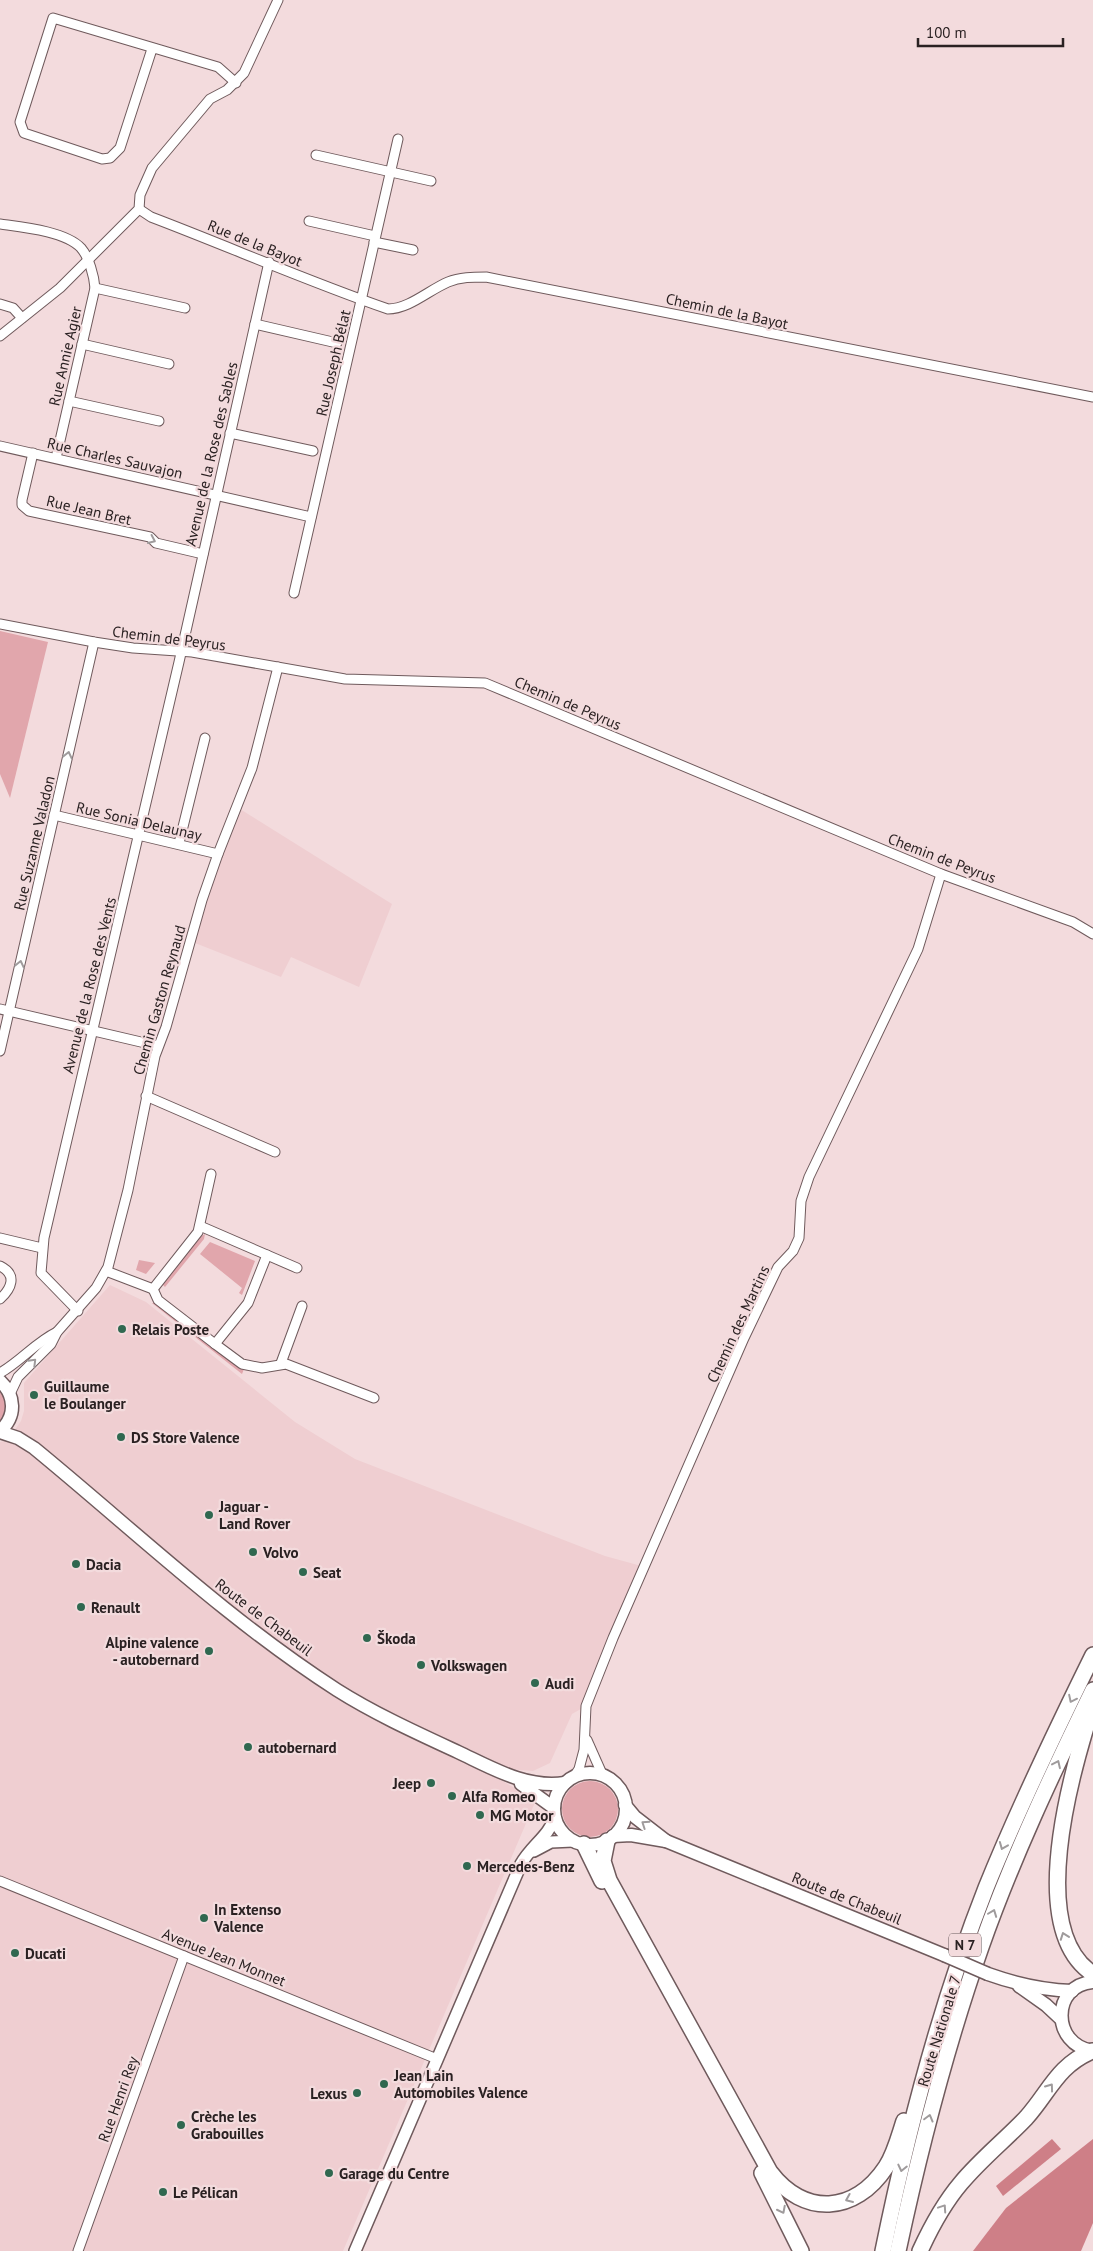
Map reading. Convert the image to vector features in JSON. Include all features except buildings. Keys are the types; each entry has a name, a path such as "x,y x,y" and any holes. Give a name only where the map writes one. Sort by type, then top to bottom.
{"highway":[{"name":"Route Nationale 7","path":"883,2251 916,2106 950,1990 986,1890 1022,1805 1093,1655"},
{"name":"Route Nationale 7","path":"898,2251 941,2073 981,1946 1021,1844 1093,1690"},
{"path":"1093,1706 1072,1772 1062,1822 1059,1899 1061,1928 1068,1947 1076,1960 1093,1974"},
{"path":"610,1838 603,1861 609,1880 770,2172 789,2192 809,2202 824,2205 839,2204 861,2194 887,2165 905,2120 916,2106"},
{"path":"578,1843 781,2208 801,2251"},
{"path":"920,2251 936,2218 961,2183 1026,2117 1069,2062 1092,2051"}],"main road":[{"path":"0,1380 10,1394 13,1409 11,1416 0,1432"},
{"name":"Route de Chabeuil","path":"11,1416 34,1448 176,1569 283,1653 339,1691 381,1714 501,1772"},
{"name":"Route de Chabeuil","path":"0,1432 34,1448"},
{"path":"501,1772 534,1784 569,1780 583,1774 603,1776 618,1788 625,1805 635,1817 666,1841"},
{"path":"501,1772 537,1794 554,1813 564,1834 578,1843 596,1844 610,1838 631,1835 666,1841"},
{"path":"554,1813 558,1791 569,1780"},
{"path":"610,1838 620,1827 625,1816 625,1805"},
{"name":"Route de Chabeuil","path":"666,1841 1015,1984"},
{"path":"1092,2051 1084,2049 1070,2040 1062,2027 1061,2019 1063,2003 1072,1991 1080,1985 1093,1982"},
{"path":"1015,1984 1051,1990 1072,1991"},
{"path":"1015,1984 1046,2004 1061,2019"}],"street":[{"path":"0,336 60,288 139,209 140,195 152,168 210,100 236,83 251,62 278,0"},
{"path":"152,49 120,148 110,158 93,156 28,136 21,129 20,122 53,18 152,49 218,67 236,83"},
{"name":"Rue Joseph Bélat","path":"294,594 398,139"},
{"path":"316,156 431,181"},
{"name":"Rue de la Bayot","path":"139,209 151,217 362,300"},
{"path":"309,221 413,250"},
{"path":"0,224 18,225 67,240 80,248 87,261"},
{"name":"Rue Annie Agier","path":"56,458 95,288 87,261"},
{"name":"Avenue de la Rose des Sables","path":"181,652 269,262"},
{"name":"Chemin de la Bayot","path":"362,300 394,309 450,282 468,277 486,277 1093,397"},
{"path":"95,288 185,308"},
{"path":"0,304 13,308 22,318"},
{"path":"255,324 337,343"},
{"path":"82,344 169,364"},
{"path":"69,401 159,421"},
{"path":"230,433 313,451"},
{"name":"Rue Charles Sauvajon","path":"0,446 311,517"},
{"name":"Rue Jean Bret","path":"32,453 22,500 22,504 29,511 150,538 156,543 203,554"},
{"name":"Chemin de Peyrus","path":"0,624 94,642 181,652 278,667 345,680 475,682 494,686 941,874 1073,922 1093,934"},
{"name":"Rue Suzanne Valadon","path":"0,1051 5,1010 54,815 94,642"},
{"name":"Avenue de la Rose des Vents","path":"78,1311 40,1273 42,1248 181,652"},
{"name":"Chemin Gaston Reynaud","path":"10,1394 18,1377 51,1344 57,1332 78,1311 96,1288 106,1271 128,1190 146,1096 158,1046 218,854 252,768 278,667"},
{"path":"179,843 205,738"},
{"name":"Rue Sonia Delaunay","path":"54,815 179,843 218,854"},
{"name":"Chemin des Martins","path":"569,1780 582,1760 586,1706 613,1638 744,1338 778,1267 793,1251 799,1238 801,1201 809,1177 918,949 941,874"},
{"path":"5,1010 158,1046"},
{"path":"146,1096 275,1152"},
{"path":"153,1289 198,1232 211,1174"},
{"path":"200,1226 297,1268"},
{"path":"0,1238 42,1248"},
{"path":"214,1344 248,1303 267,1255"},
{"path":"0,1266 6,1269 11,1281 10,1290 0,1299"},
{"path":"106,1271 153,1289 158,1300 242,1364 262,1368 281,1363 374,1398"},
{"path":"281,1363 302,1306"},
{"name":"Chemin Gaston Reynaud","path":"0,1373 15,1364 45,1337 57,1332"},
{"name":"Chemin des Martins","path":"584,1733 603,1776"},
{"path":"355,2251 526,1855 546,1834 554,1813"},
{"path":"526,1855 551,1842 578,1843"},
{"name":"Avenue Jean Monnet","path":"0,1881 437,2059"},
{"name":"Rue Henri Rey","path":"78,2251 184,1956"}],"shaded area":[{"path":"0,631 48,642 10,798 0,774"},
{"path":"240,809 392,904 359,987 291,957 281,977 195,943 203,902"},
{"path":"205,1234 204,1239 165,1287 162,1284 200,1237"},
{"path":"210,1242 255,1261 242,1295 239,1293 242,1288 200,1254"},
{"path":"139,1260 155,1263 146,1274 136,1270"},
{"path":"110,1285 146,1302 295,1422 355,1459 605,1556 645,1567 586,1706 572,1714 550,1763 533,1771 494,1768 490,1774 536,1800 343,2251 0,2251 0,1442 8,1440 21,1421 24,1411 24,1383"},
{"path":"152,1303 156,1303 230,1361 244,1369 242,1374"},
{"path":"0,1388 6,1405 0,1422"},
{"path":"590,1781 601,1783 610,1789 616,1798 618,1809 616,1820 610,1829 601,1835 590,1837 579,1835 570,1829 564,1820 562,1809 564,1798 570,1789 579,1783"},
{"path":"1052,2139 1061,2149 1003,2196 996,2186"},
{"path":"1093,2139 1093,2223 1081,2251 973,2251 1006,2208"}],"place":[{"name":"Relais Poste","path":"122,1329"},
{"name":"Guillaume le Boulanger","path":"34,1395"},
{"name":"DS Store Valence","path":"121,1437"},
{"name":"Jaguar - Land Rover","path":"209,1515"},
{"name":"Volvo","path":"253,1552"},
{"name":"Dacia","path":"76,1564"},
{"name":"Seat","path":"303,1572"},
{"name":"Renault","path":"81,1607"},
{"name":"Škoda","path":"367,1638"},
{"name":"Alpine valence - autobernard","path":"209,1651"},
{"name":"Volkswagen","path":"421,1665"},
{"name":"Audi","path":"535,1683"},
{"name":"autobernard","path":"248,1747"},
{"name":"Jeep","path":"431,1783"},
{"name":"Alfa Romeo","path":"452,1796"},
{"name":"MG Motor","path":"480,1815"},
{"name":"Mercedes-Benz","path":"467,1866"},
{"name":"In Extenso Valence","path":"204,1918"},
{"name":"Ducati","path":"15,1953"},
{"name":"Jean Lain Automobiles Valence","path":"384,2084"},
{"name":"Lexus","path":"357,2093"},
{"name":"Crèche les Grabouilles","path":"181,2125"},
{"name":"Garage du Centre","path":"329,2173"},
{"name":"Le Pélican","path":"163,2192"}]}
